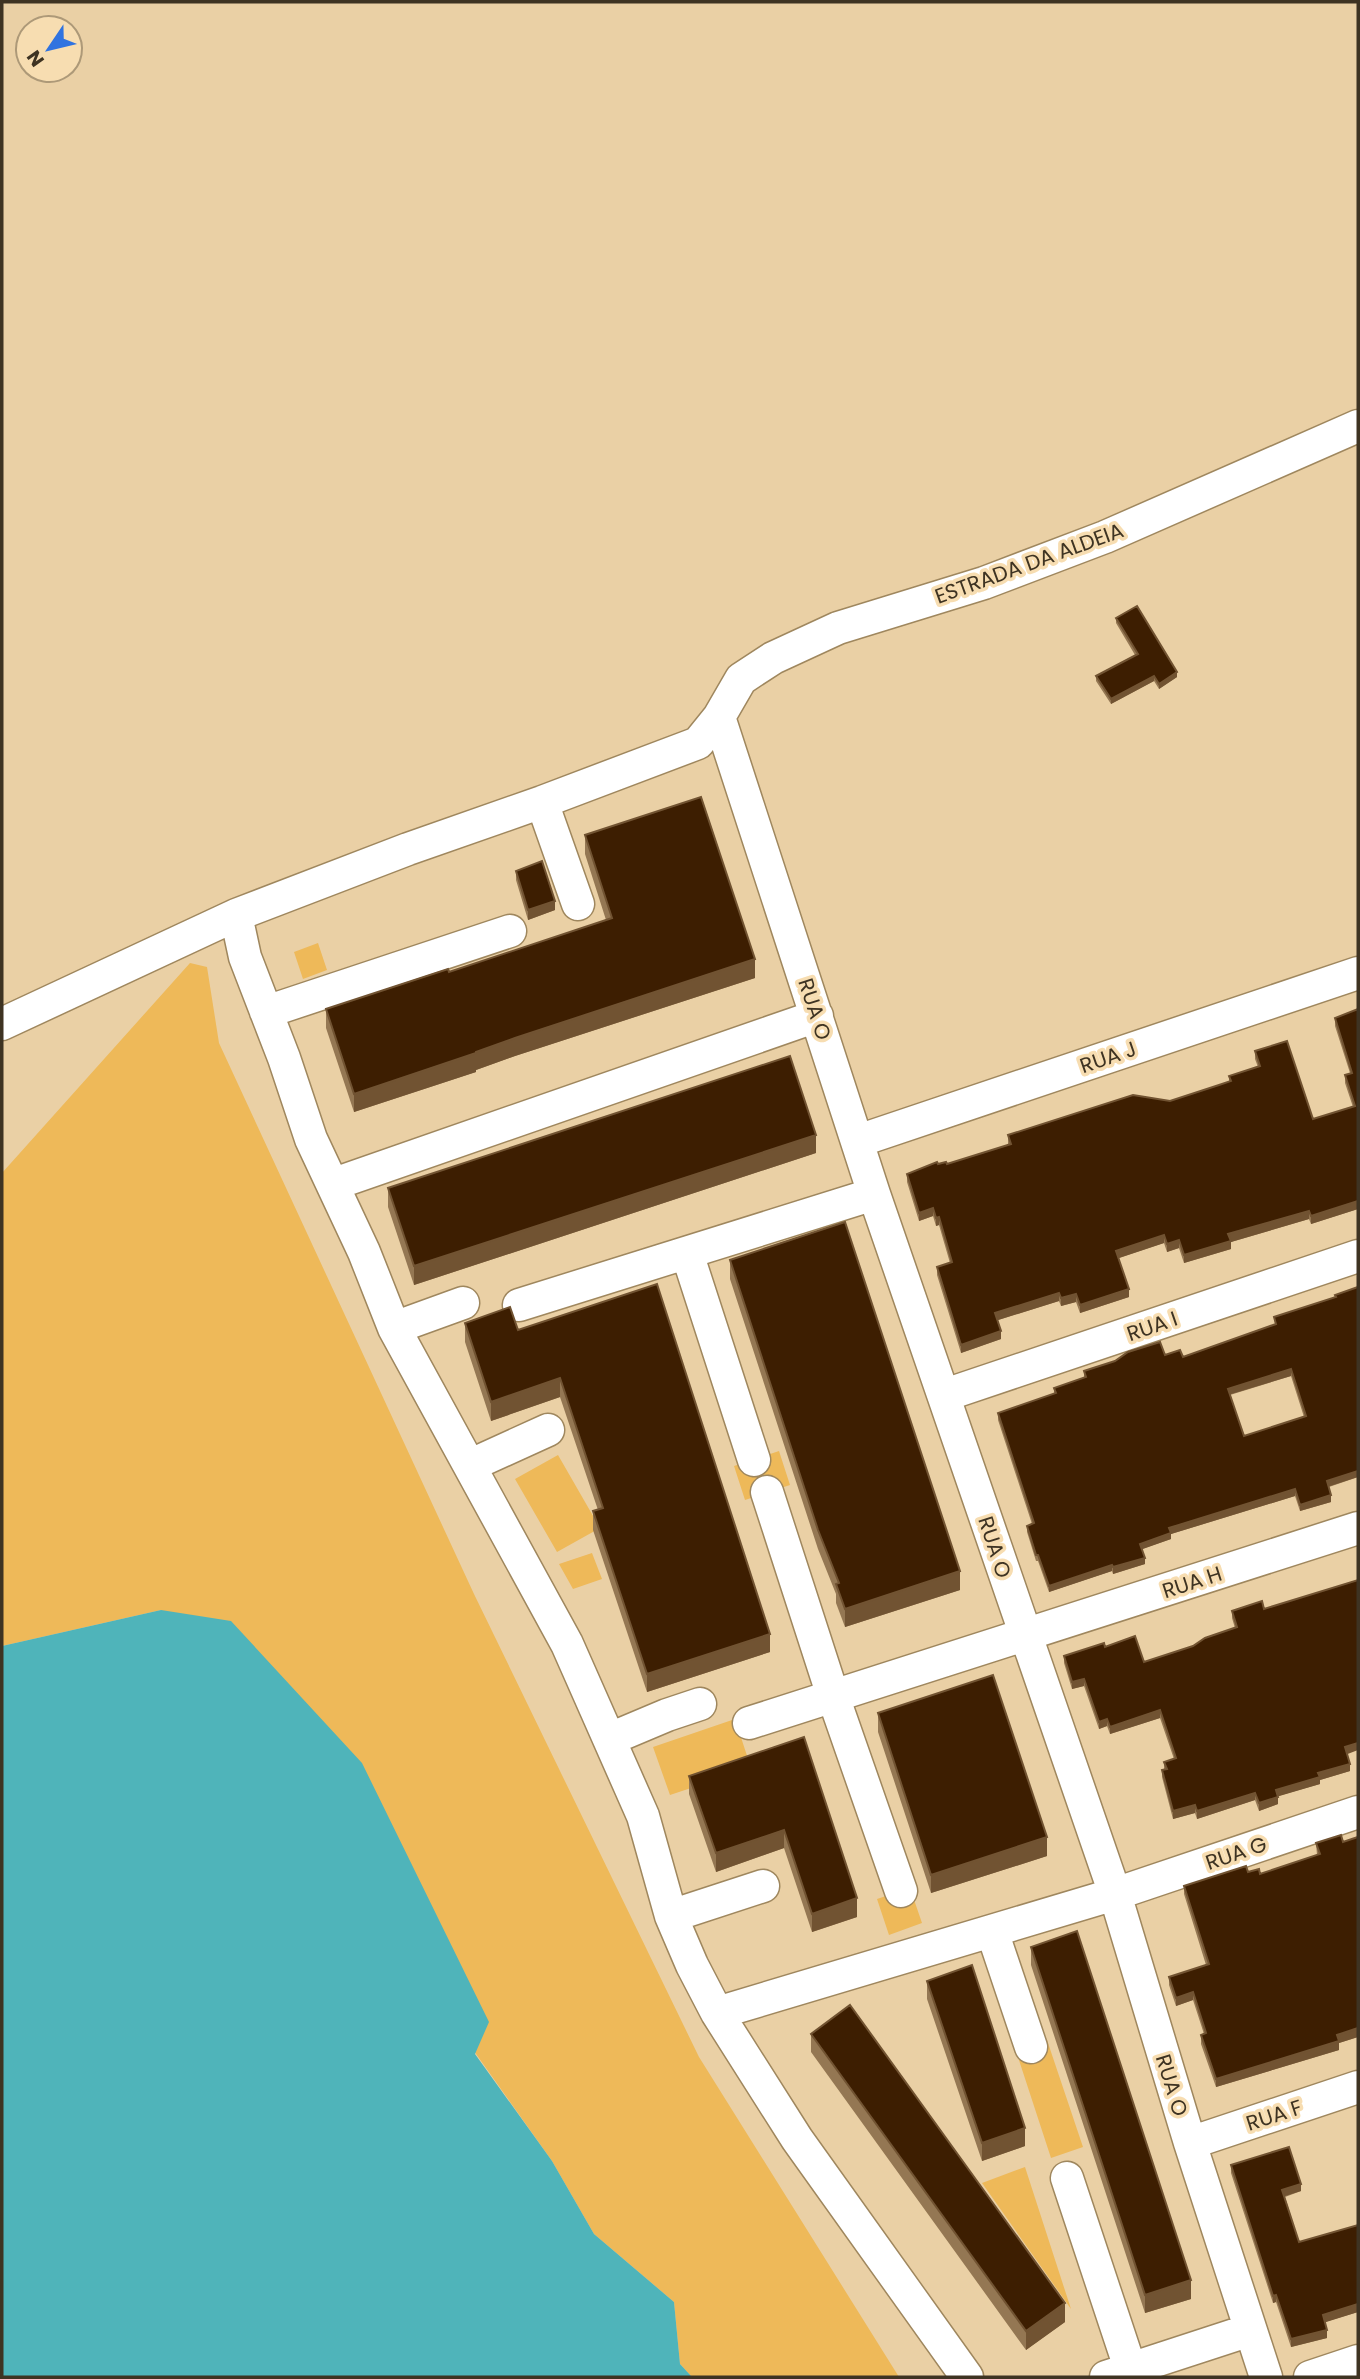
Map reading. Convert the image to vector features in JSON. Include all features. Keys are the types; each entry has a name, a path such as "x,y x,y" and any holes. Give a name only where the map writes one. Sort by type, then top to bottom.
{"street":[{"name":"ESTRADA DA ALDEIA","path":"2,1024 236,915 698,743 719,718 741,679 773,658 838,628 985,583 1105,537 1358,426"},
{"name":"RUA O","path":"719,718 874,1194 1115,1894 1190,2143 1266,2377"},
{"path":"542,802 578,904"},
{"path":"236,915 245,957 284,1058 311,1139 334,1184 394,1328 567,1644 643,1816 671,1916 692,1965 717,2014 797,2139 967,2377"},
{"path":"266,1012 510,931"},
{"name":"RUA J","path":"858,1142 1358,973"},
{"path":"334,1184 817,1016"},
{"path":"519,1305 874,1194"},
{"path":"687,1253 754,1460"},
{"name":"RUA I","path":"945,1395 1358,1256"},
{"path":"394,1328 463,1303"},
{"path":"471,1465 548,1430"},
{"path":"768,1492 833,1696 901,1891"},
{"name":"RUA H","path":"750,1723 1358,1528"},
{"path":"610,1739 700,1703"},
{"name":"RUA G","path":"717,2014 1115,1894 1358,1812"},
{"path":"671,1916 763,1886"},
{"path":"992,1931 1031,2047"},
{"name":"RUA F","path":"1190,2143 1358,2087"},
{"path":"1067,2178 1123,2374 1250,2330"},
{"path":"1310,2377 1358,2361"}],"shaded area":[{"path":"318,943 327,970 303,979 294,952"},
{"path":"190,963 207,967 219,1043 474,1594 699,2057 899,2377 692,2377 680,2364 674,2302 594,2234 552,2161 161,1610 2,1646 2,1173"},
{"path":"779,1451 790,1485 745,1500 734,1466"},
{"path":"558,1455 600,1528 557,1552 515,1479"},
{"path":"592,1553 602,1579 573,1589 559,1564"},
{"path":"735,1719 751,1768 670,1795 653,1747"},
{"path":"910,1888 922,1923 889,1935 877,1899"},
{"path":"1047,2040 1083,2147 1051,2158 1016,2051"},
{"path":"1025,2167 1071,2309 982,2183"}],"water":[{"path":"161,1610 231,1621 362,1763 489,2022 475,2054 552,2161 594,2234 674,2302 680,2364 692,2377 2,2377 2,1646"}],"building":[{"path":"1137,606 1177,672 1159,684 1154,676 1111,699 1096,676 1138,654 1116,618"},
{"path":"701,797 755,959 354,1094 326,1009 612,918 585,835"},
{"path":"542,861 555,901 528,910 516,871"},
{"path":"1358,1009 1358,1201 1311,1216 1309,1211 1228,1234 1231,1241 1184,1255 1179,1240 1167,1244 1164,1235 1116,1251 1129,1289 1080,1305 1076,1294 1061,1298 1059,1293 995,1313 1001,1331 961,1345 937,1267 952,1262 939,1217 936,1218 933,1208 919,1213 907,1174 937,1162 947,1164 1011,1144 1008,1135 1133,1095 1170,1101 1231,1081 1229,1076 1260,1066 1255,1051 1287,1041 1313,1119 1355,1106 1345,1075 1352,1073 1335,1018"},
{"path":"790,1056 816,1135 414,1266 388,1188"},
{"path":"845,1222 960,1571 845,1609 836,1584 839,1583 818,1530 730,1260"},
{"path":"657,1284 770,1634 647,1674 593,1511 603,1508 560,1378 491,1402 465,1323 510,1307 518,1330"},
{"path":"1358,1287 1358,1471 1327,1481 1331,1495 1300,1505 1295,1489 1169,1528 1171,1533 1140,1544 1145,1558 1113,1567 1112,1565 1049,1586 1027,1526 1034,1523 998,1413 1056,1393 1054,1388 1086,1377 1084,1371 1115,1361 1128,1352 1160,1342 1165,1355 1180,1350 1183,1357 1276,1324 1274,1317 1336,1297 1335,1295","holes":["1291,1369 1306,1416 1244,1436 1228,1389"]},
{"path":"1358,1580 1358,1743 1345,1747 1350,1764 1318,1773 1320,1777 1276,1790 1278,1797 1259,1803 1255,1793 1197,1811 1195,1805 1173,1811 1162,1770 1167,1769 1164,1762 1176,1758 1160,1710 1110,1727 1107,1719 1099,1722 1084,1679 1072,1682 1064,1656 1104,1643 1105,1647 1135,1636 1144,1662 1193,1646 1205,1638 1237,1627 1232,1611 1262,1601 1264,1609"},
{"path":"993,1675 1047,1837 931,1875 878,1713"},
{"path":"804,1737 857,1898 812,1914 784,1830 716,1853 689,1776"},
{"path":"1341,1835 1343,1842 1358,1837 1358,2028 1337,2035 1339,2041 1216,2079 1201,2035 1206,2033 1193,1992 1176,1998 1169,1977 1209,1964 1184,1886 1246,1866 1248,1872 1259,1869 1260,1874 1320,1854 1316,1843"},
{"path":"1077,1931 1191,2280 1145,2295 1031,1947"},
{"path":"972,1965 1025,2128 982,2143 927,1981"},
{"path":"850,2005 1065,2303 1026,2331 811,2034"},
{"path":"1289,2147 1301,2184 1282,2190 1299,2242 1358,2225 1358,2304 1323,2315 1327,2330 1291,2339 1276,2295 1273,2296 1231,2165"}]}
